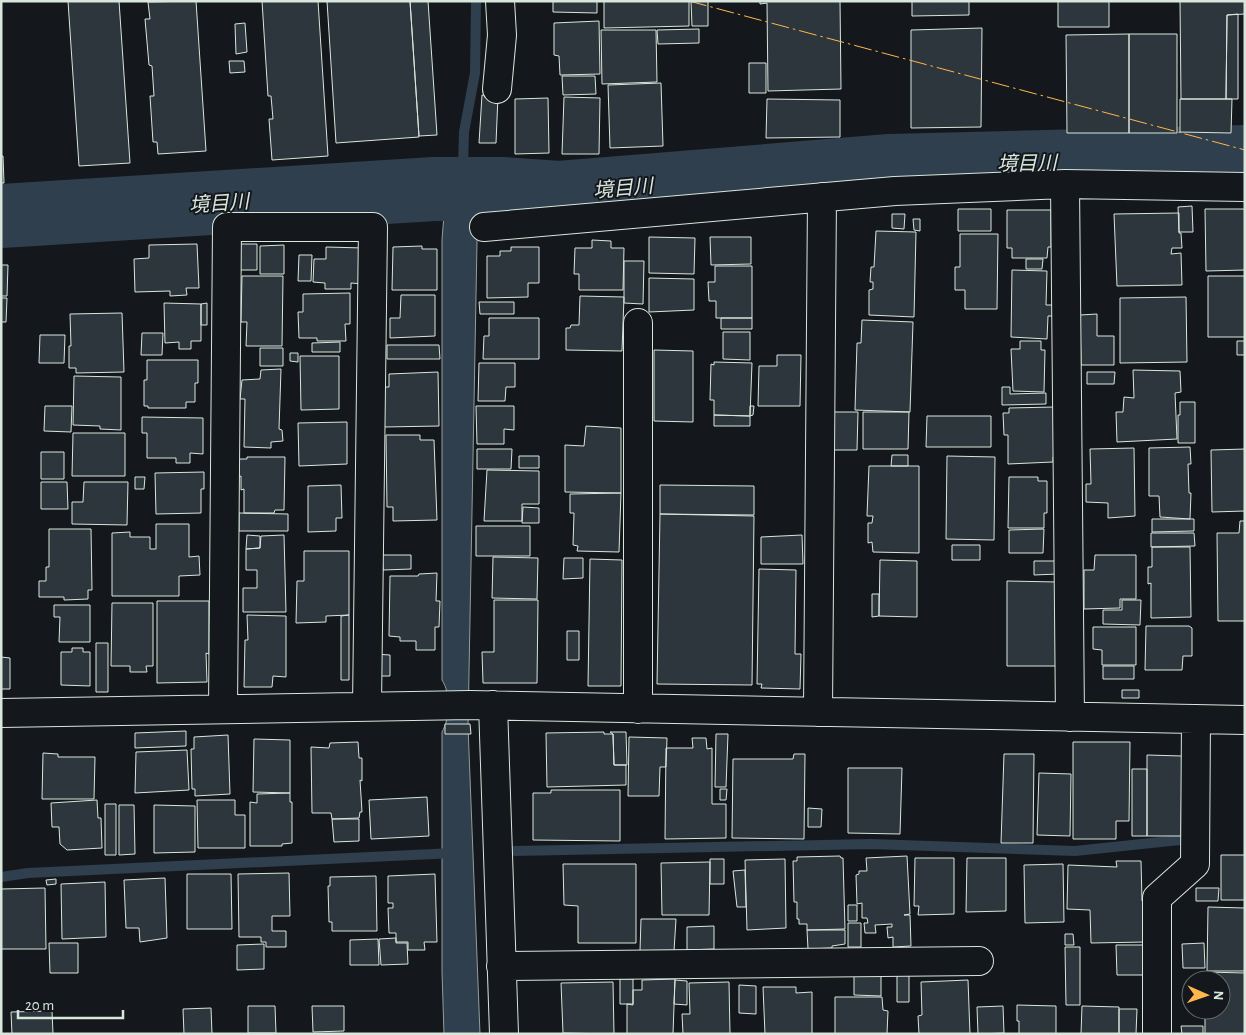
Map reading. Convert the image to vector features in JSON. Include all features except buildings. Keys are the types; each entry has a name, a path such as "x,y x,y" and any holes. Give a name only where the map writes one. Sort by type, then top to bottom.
{"street":[{"path":"498,89 502,35 500,1"},
{"path":"484,227 895,191 1065,184 1245,186"},
{"path":"1065,184 1070,717"},
{"path":"818,712 822,197"},
{"path":"222,710 226,227 373,227 367,706"},
{"path":"638,323 638,708"},
{"path":"470,705 501,966 504,1034"},
{"path":"1,714 470,705 1245,720"},
{"path":"1157,1034 1157,898 1195,864 1196,719"},
{"path":"501,966 979,961"}],"water":[{"path":"446,189 478,189 468,726 480,1034 444,1034 442,972 442,732 447,720 448,699 442,680 442,240"}],"waterway":[{"path":"462,203 464,132 475,73 476,1"},
{"name":"境目川","path":"1,216 434,189 503,189 559,193 890,166 1245,157"},
{"path":"515,851 871,844 1075,851 1180,840"},
{"path":"1,877 28,873 455,853"}],"power":[{"path":"689,1 1245,150"}]}
